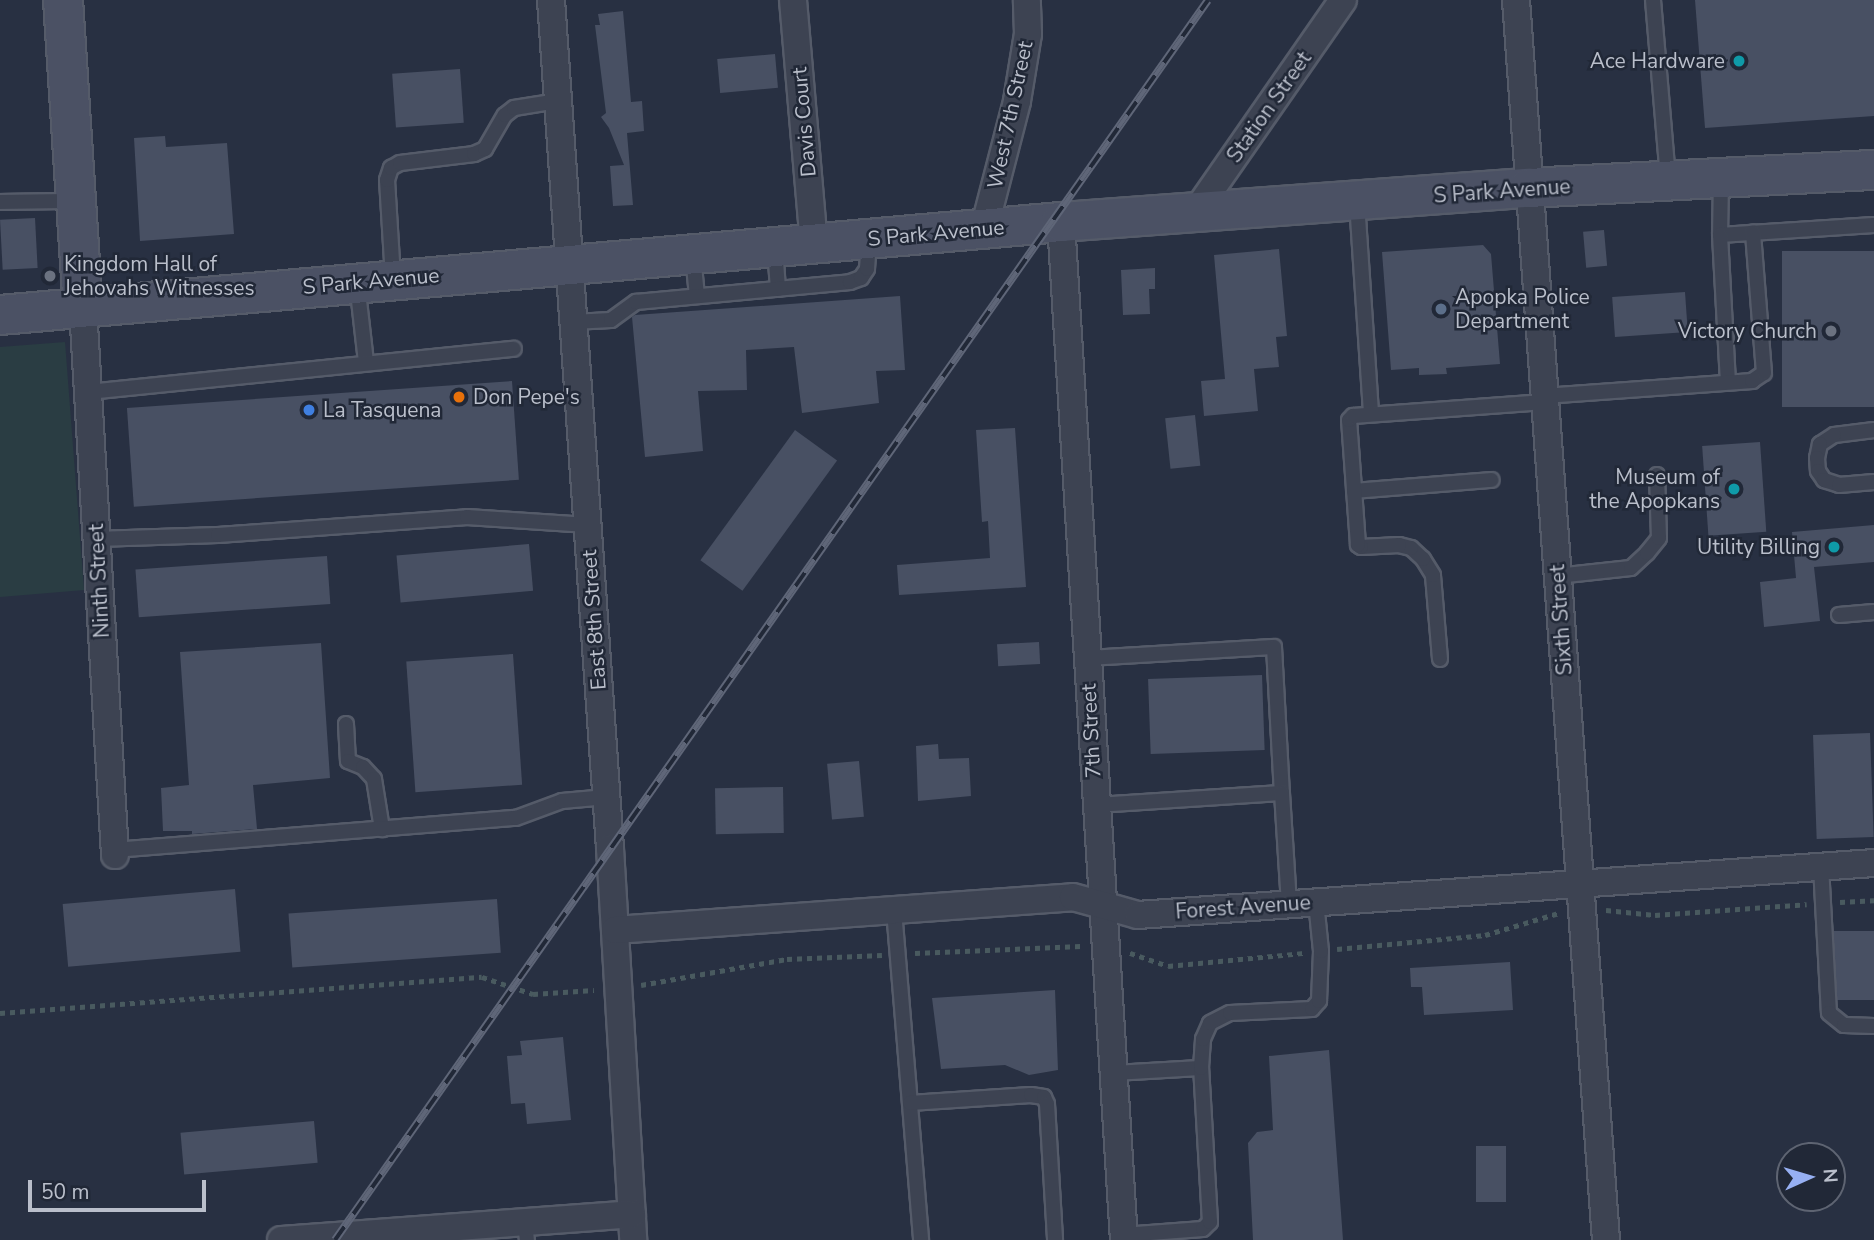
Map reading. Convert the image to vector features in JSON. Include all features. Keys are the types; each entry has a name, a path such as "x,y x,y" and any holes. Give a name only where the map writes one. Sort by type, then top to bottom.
{"main road":[{"path":"63,0 83,307"},
{"name":"S Park Avenue","path":"0,314 569,262 1061,222 1528,188 1874,170"}],"street":[{"name":"East 8th Street","path":"551,0 607,797 632,1227"},
{"name":"West 7th Street","path":"984,229 1017,101 1028,34 1027,0"},
{"name":"Station Street","path":"1195,213 1343,0"},
{"name":"Sixth Street","path":"1516,0 1606,1240"},
{"name":"Davis Court","path":"800,1 814,244"},
{"name":"7th Street","path":"1061,222 1123,1238"},
{"name":"Ninth Street","path":"83,307 114,852"},
{"name":"Forest Avenue","path":"615,930 1073,897 1138,915 1874,863"},
{"path":"281,1240 632,1227"}],"lane":[{"path":"1653,0 1668,181"},
{"path":"366,362 387,180 391,168 400,163 474,155 485,149 505,116 514,108 558,101"},
{"path":"1721,179 1720,235 1728,382"},
{"path":"0,202 76,201"},
{"path":"1357,201 1371,414"},
{"path":"1720,235 1874,225"},
{"path":"1440,659 1433,575 1423,559 1411,548 1358,545 1349,421 1353,416 1371,414 1752,382 1764,373 1754,232"},
{"path":"573,323 611,320 636,302 850,282 861,278 867,269 869,239"},
{"path":"775,247 778,289"},
{"path":"692,253 697,296"},
{"path":"88,392 514,349"},
{"path":"1874,430 1834,435 1820,444 1817,458 1818,471 1824,480 1839,485 1874,482"},
{"path":"1557,576 1632,568 1647,553 1659,538 1657,475"},
{"path":"1354,491 1492,480"},
{"path":"96,539 218,536 467,517 588,525"},
{"path":"1839,615 1874,612"},
{"path":"1087,658 1274,647 1289,904"},
{"path":"346,724 348,761 363,767 373,779 382,829"},
{"path":"1096,805 1282,793"},
{"path":"114,852 516,818 562,801 607,797"},
{"path":"1821,866 1829,1013 1844,1026 1874,1026"},
{"path":"1123,1238 1203,1229 1210,1222 1201,1068 1203,1039 1210,1023 1230,1013 1312,1009 1319,1001 1321,951 1316,902"},
{"path":"894,910 921,1240"},
{"path":"1113,1073 1201,1068"},
{"path":"910,1103 1031,1094 1044,1097 1047,1104 1055,1240"}],"path":[{"path":"0,1013 482,976 533,994 619,989 788,959 1104,944 1168,966 1485,935 1544,915 1583,911 1655,915 1874,900"}],"shaded area":[{"path":"65,342 84,590 0,597 0,347"}],"building":[{"path":"1695,0 1874,0 1874,116 1705,128"},
{"path":"623,11 631,102 642,101 644,131 627,133 633,205 613,206 610,166 624,165 609,128 601,117 606,113 595,25 600,25 598,14"},
{"path":"775,54 778,88 720,93 717,59"},
{"path":"460,69 464,123 396,128 392,74"},
{"path":"165,136 166,147 227,143 234,234 140,241 134,138"},
{"path":"35,218 38,268 3,270 0,220"},
{"path":"1604,230 1607,266 1586,268 1583,232"},
{"name":"Apopka Police Department","path":"1483,245 1491,254 1500,364 1446,368 1447,374 1419,375 1419,368 1391,370 1382,252"},
{"path":"1279,249 1287,336 1276,337 1279,367 1254,369 1258,411 1204,416 1201,381 1225,379 1214,255"},
{"name":"Victory Church","path":"1782,251 1874,251 1874,407 1782,407"},
{"path":"1155,268 1155,289 1149,289 1150,314 1123,315 1121,270"},
{"path":"1685,292 1688,332 1615,337 1612,297"},
{"path":"900,296 905,370 876,371 879,403 802,413 794,347 746,350 747,390 698,391 703,451 645,457 632,317 635,315"},
{"path":"512,381 519,480 134,507 127,408"},
{"path":"1195,415 1200,466 1170,469 1165,418"},
{"path":"1015,428 1026,587 899,595 897,565 990,558 988,521 982,522 976,430"},
{"path":"795,430 837,461 742,591 700,560"},
{"name":"Museum of the Apopkans","path":"1760,442 1766,532 1708,536 1702,446"},
{"path":"1874,525 1874,562 1814,567 1820,621 1764,627 1760,582 1796,578 1792,532"},
{"path":"529,544 533,591 401,602 397,556"},
{"path":"327,556 330,604 139,617 135,569"},
{"path":"1039,642 1040,664 998,666 997,644"},
{"path":"321,643 330,778 253,785 257,829 192,834 192,831 163,831 161,788 189,785 180,652"},
{"path":"513,654 522,785 415,792 406,661"},
{"path":"1262,675 1265,750 1151,754 1148,679"},
{"path":"1870,733 1874,837 1817,839 1813,735"},
{"path":"938,744 939,759 969,758 971,796 918,801 916,746"},
{"path":"859,761 864,817 832,820 827,764"},
{"path":"783,787 784,833 716,834 715,788"},
{"path":"235,889 240,952 68,967 63,904"},
{"path":"497,899 501,953 292,967 289,914"},
{"path":"1834,931 1874,931 1874,1000 1834,1000"},
{"path":"1510,962 1513,1010 1424,1015 1422,987 1411,987 1410,968"},
{"path":"1055,990 1058,1070 1029,1075 1005,1065 941,1069 932,998"},
{"path":"563,1037 571,1120 527,1124 525,1103 511,1104 507,1056 522,1055 520,1041"},
{"path":"1329,1050 1343,1240 1253,1240 1248,1143 1257,1132 1273,1130 1269,1056"},
{"path":"314,1121 318,1163 184,1175 181,1133"},
{"path":"1476,1146 1506,1146 1506,1202 1476,1202"}],"railway":[{"path":"335,1240 1208,0"}],"place":[{"name":"Ace Hardware","path":"1739,61"},
{"name":"Kingdom Hall of Jehovahs Witnesses","path":"50,276"},
{"name":"Apopka Police Department","path":"1441,309"},
{"name":"Victory Church","path":"1831,331"},
{"name":"Don Pepe's","path":"459,397"},
{"name":"La Tasquena","path":"309,410"},
{"name":"Museum of the Apopkans","path":"1734,489"},
{"name":"Utility Billing","path":"1834,547"}]}
